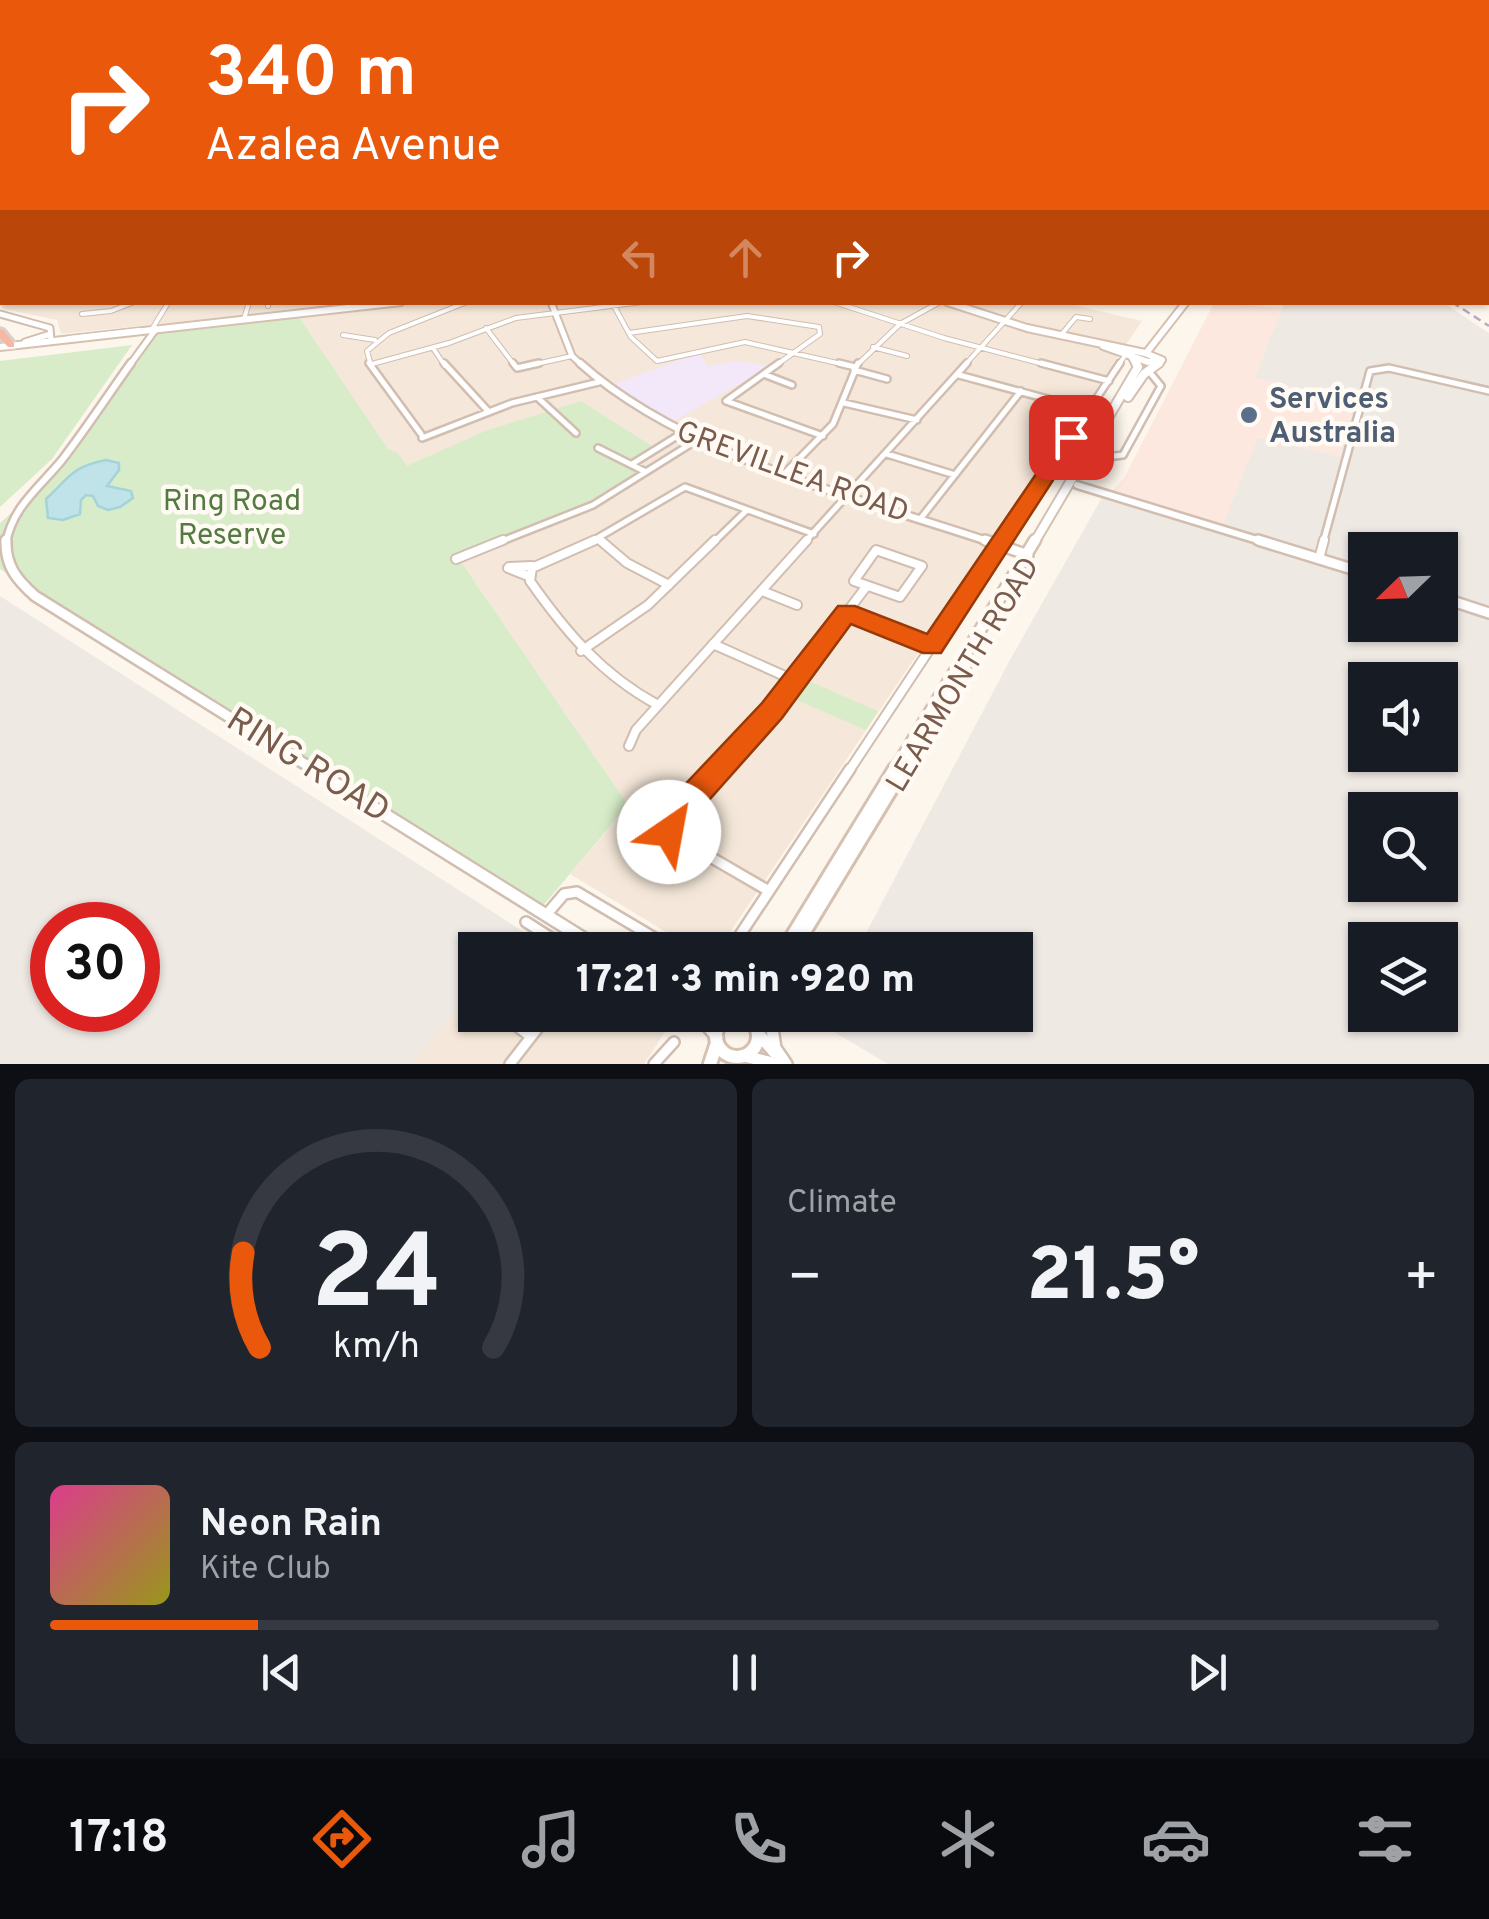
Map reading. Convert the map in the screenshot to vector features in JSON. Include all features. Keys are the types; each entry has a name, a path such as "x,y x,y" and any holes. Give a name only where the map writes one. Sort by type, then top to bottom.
{"highway":[{"path":"0,336 9,346"}],"main road":[{"path":"9,346 47,336 373,305"},
{"path":"953,305 1143,357"},
{"name":"LEARMONTH ROAD","path":"1129,382 1142,370 1143,357 1186,305"},
{"name":"LEARMONTH ROAD","path":"1080,472 1148,370 1159,360 1158,348 1171,338 1172,328 1186,305"},
{"path":"1103,346 1159,360"},
{"name":"LEARMONTH ROAD","path":"803,932 1074,484 1139,365 1128,355"},
{"name":"LEARMONTH ROAD","path":"796,932 836,873"},
{"path":"710,1064 718,1032"},
{"path":"717,1039 726,1053 738,1059 754,1048 757,1032"}],"street":[{"path":"82,314 111,312 127,305"},
{"path":"152,329 167,305"},
{"path":"244,319 248,305"},
{"path":"343,335 376,340 462,305"},
{"path":"372,364 433,348 552,307 621,305"},
{"path":"843,305 982,348 1109,381"},
{"path":"786,472 823,436 844,403 855,368 872,347 900,324 938,305"},
{"path":"629,746 636,730 658,705 1020,305"},
{"path":"614,306 628,334 659,361 699,350 746,344 887,379"},
{"name":"GREVILLEA ROAD","path":"552,307 572,356 599,382 682,433 1031,556"},
{"path":"0,314 47,336"},
{"path":"628,334 748,315 819,329 794,354 726,401 823,436"},
{"path":"1062,335 1076,317 1090,318"},
{"path":"486,328 517,368 572,356"},
{"name":"RING ROAD","path":"152,329 60,462 14,513 4,546 16,579 35,596 571,932"},
{"path":"376,340 366,354 422,436 536,396 599,382"},
{"path":"872,347 907,356"},
{"path":"433,348 451,374 488,411"},
{"name":"LEARMONTH ROAD","path":"742,932 1128,355"},
{"path":"1319,559 1370,371 1390,368 1489,391"},
{"path":"1090,458 1125,459 1161,386 1148,370"},
{"path":"959,374 1089,410"},
{"path":"765,375 792,386"},
{"path":"920,518 1021,391"},
{"path":"536,396 576,433"},
{"path":"844,403 917,420"},
{"path":"632,464 682,433"},
{"path":"456,559 585,509 696,440"},
{"path":"598,448 646,472"},
{"path":"887,454 954,475"},
{"path":"1053,464 1080,472"},
{"path":"1074,484 1348,568"},
{"path":"509,567 511,572 531,571 598,539 685,487 814,534"},
{"path":"581,651 623,624 669,585 747,510"},
{"path":"598,539 627,563 669,585"},
{"path":"876,550 922,566 900,597 866,587 853,578 876,550"},
{"path":"531,571 581,651 609,676 658,705"},
{"path":"668,831 671,821 696,790 754,732 796,681 866,587"},
{"path":"762,591 798,605"},
{"path":"1458,604 1489,613"},
{"path":"846,612 932,646"},
{"path":"713,644 796,681"},
{"path":"668,831 675,839 769,890"},
{"path":"653,832 668,831"},
{"path":"546,916 564,894 577,892 645,932"},
{"path":"526,922 542,932"},
{"path":"524,1032 531,1037"},
{"path":"510,1064 535,1032"},
{"path":"711,1032 717,1039"},
{"path":"762,1032 786,1064"},
{"path":"773,1032 775,1048 786,1064"},
{"path":"654,1064 674,1042"},
{"path":"738,1059 777,1064"}],"shaded area":[{"path":"0,305 344,305 61,334 57,320"},
{"path":"409,305 1074,305 1142,321 730,932 666,932 570,874 627,807 652,819 628,805 457,556 398,453 388,450 299,317"},
{"path":"1213,305 1282,308 1256,378 1355,402 1340,458 1258,437 1223,527 1111,492 1124,478"},
{"path":"1283,305 1447,305 1489,333 1489,1064 888,1064 834,1032 1033,1032 1033,932 866,932 1011,658 1104,494 1222,527 1258,437 1340,457 1355,402 1255,378"},
{"path":"699,353 707,366 737,361 771,366 672,422 612,385"},
{"path":"0,596 524,932 458,932 458,1009 410,1064 0,1064"},
{"path":"458,1009 458,1032 665,1032 644,1064 410,1064"}],"green space":[{"name":"Ring Road Reserve","path":"299,317 388,449 398,453 407,466 485,431 581,401 652,446 624,464 640,474 575,511 457,556 628,805 542,907 0,569 0,523 66,456 159,331"},
{"path":"132,345 52,459 0,507 0,361"},
{"path":"806,680 878,711 866,730 792,698"}],"water":[{"path":"106,460 119,463 119,470 107,486 131,491 133,498 108,510 98,506 93,496 86,495 81,500 80,514 63,520 48,518 46,499 66,479"}],"railway":[{"path":"1457,305 1489,326"}],"place":[{"name":"Services Australia","path":"1249,415"}],"route":[{"path":"669,832 671,821 705,780 754,732 846,612 932,646 1071,437"}]}
